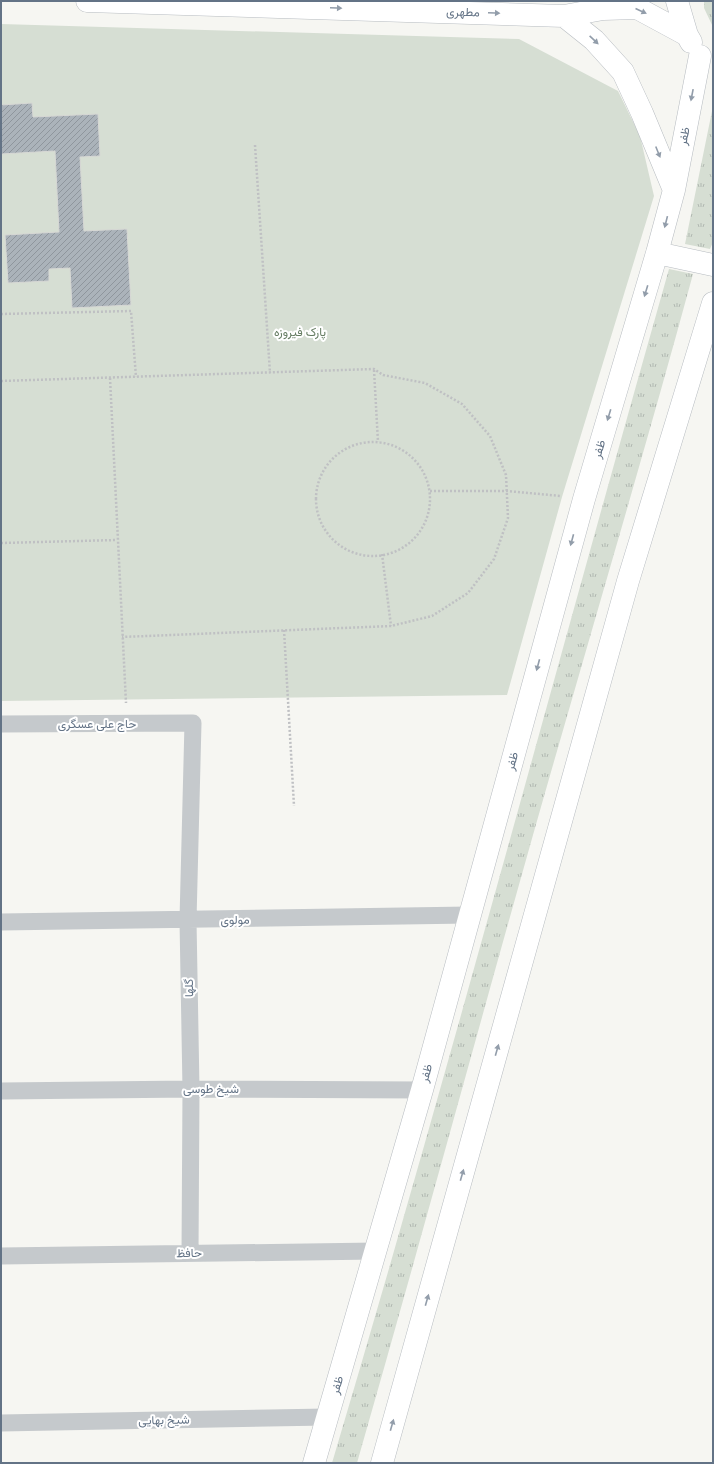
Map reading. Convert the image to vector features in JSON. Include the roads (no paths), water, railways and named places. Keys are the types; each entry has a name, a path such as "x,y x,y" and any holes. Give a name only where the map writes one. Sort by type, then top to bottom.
{"street":[{"name":"مطهری","path":"87,1 564,16 607,5 637,8 687,35"},
{"path":"676,1 687,35 706,63"},
{"path":"564,16 594,40 623,72 674,190"},
{"name":"ظفر","path":"314,1463 422,1090 584,499 658,253 706,63"},
{"path":"658,253 713,265"},
{"path":"382,1463 628,580 713,303"},
{"name":"حاج علی عسگری","path":"1,724 193,724"},
{"name":"گلها","path":"190,1253 191,1089 188,920 193,724"},
{"name":"مولوی","path":"1,922 469,915"},
{"name":"شیخ طوسی","path":"1,1092 191,1089 422,1090"},
{"name":"حافظ","path":"1,1256 376,1251"},
{"name":"شیخ بهایی","path":"1,1423 327,1417"}],"park label":[{"name":"پارک فیروزه","path":"300,332"}]}
